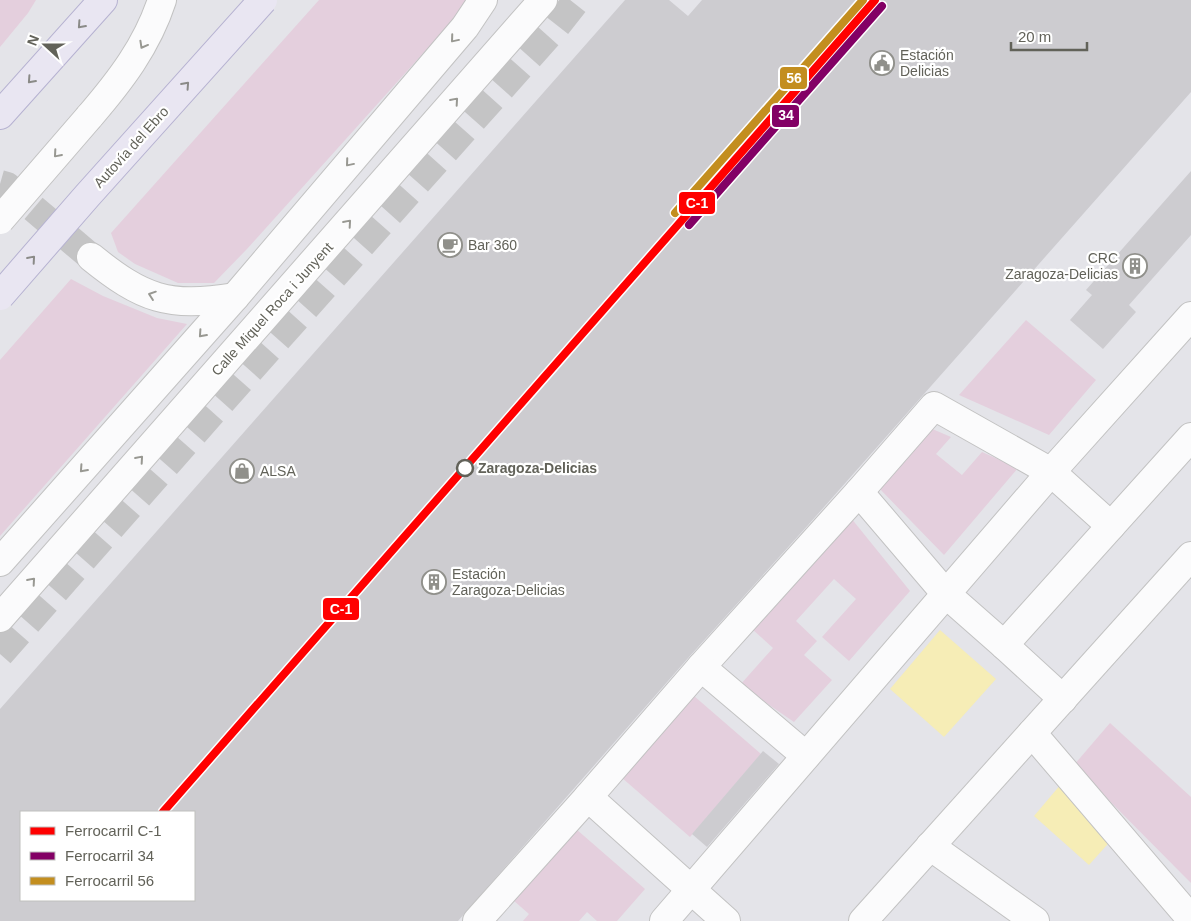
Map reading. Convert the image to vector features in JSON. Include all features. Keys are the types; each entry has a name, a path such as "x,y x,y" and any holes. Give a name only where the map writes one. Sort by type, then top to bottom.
{"main road":[{"name":"Autovía del Ebro","path":"0,296 263,0"},
{"path":"0,115 101,1"}],"street":[{"path":"0,220 120,81 146,39 157,17 162,0"},
{"path":"0,562 235,297 465,27 483,0"},
{"name":"Calle Miquel Roca i Junyent","path":"0,618 543,0"},
{"path":"91,257 118,278 141,291 168,300 188,302 235,297"},
{"path":"664,921 1051,472 1191,316"},
{"path":"478,921 934,406 1051,472 1111,526"},
{"path":"1004,644 1191,437"},
{"path":"859,492 946,594 1004,644 1063,699"},
{"path":"863,921 1191,556"},
{"path":"701,667 806,756"},
{"path":"1032,733 1191,919"},
{"path":"588,797 726,921"},
{"path":"930,846 1035,921"}],"shaded area":[{"path":"0,0 36,0 28,13 0,47"},
{"path":"319,0 471,0 247,249 214,283 178,283 135,264 118,252 111,233"},
{"path":"71,279 103,296 157,318 187,324 0,536 0,360"},
{"path":"1026,320 1096,380 1049,435 959,395"},
{"path":"930,428 951,437 936,454 962,475 982,452 1018,468 944,555 878,487"},
{"path":"851,518 910,591 849,661 822,637 856,599 834,579 796,621 817,641 804,655 832,680 794,722 740,685 773,648 752,629"},
{"path":"940,630 996,679 944,737 890,689"},
{"path":"694,696 761,754 690,837 621,777"},
{"path":"1110,723 1191,797 1191,883 1074,765"},
{"path":"1067,777 1115,836 1089,865 1034,816"},
{"path":"576,829 645,889 617,921 597,921 587,912 579,921 523,921 529,914 513,900"}],"building":[{"name":"Estación Zaragoza-Delicias","path":"625,0 669,0 688,16 702,0 1191,0 1191,92 689,657 458,921 0,921 0,709"},
{"name":"CRC Zaragoza-Delicias","path":"1191,171 1191,235 1129,305 1136,312 1103,349 1070,320 1092,295 1086,290"},
{"path":"763,751 779,764 707,847 692,834"}],"tunnel":[{"path":"0,654 555,28 577,0"},
{"path":"0,184 7,186 91,257"}],"rail line":[{"name":"56","path":"675,213 863,0"},
{"name":"C-1","path":"164,811 875,0"},
{"name":"34","path":"689,225 882,6"}],"place":[{"name":"Estación Delicias","path":"882,63"},
{"name":"Bar 360","path":"450,245"},
{"name":"CRC Zaragoza-Delicias","path":"1135,266"},
{"name":"Zaragoza-Delicias","path":"465,468"},
{"name":"ALSA","path":"242,471"},
{"name":"Estación Zaragoza-Delicias","path":"434,582"}]}
